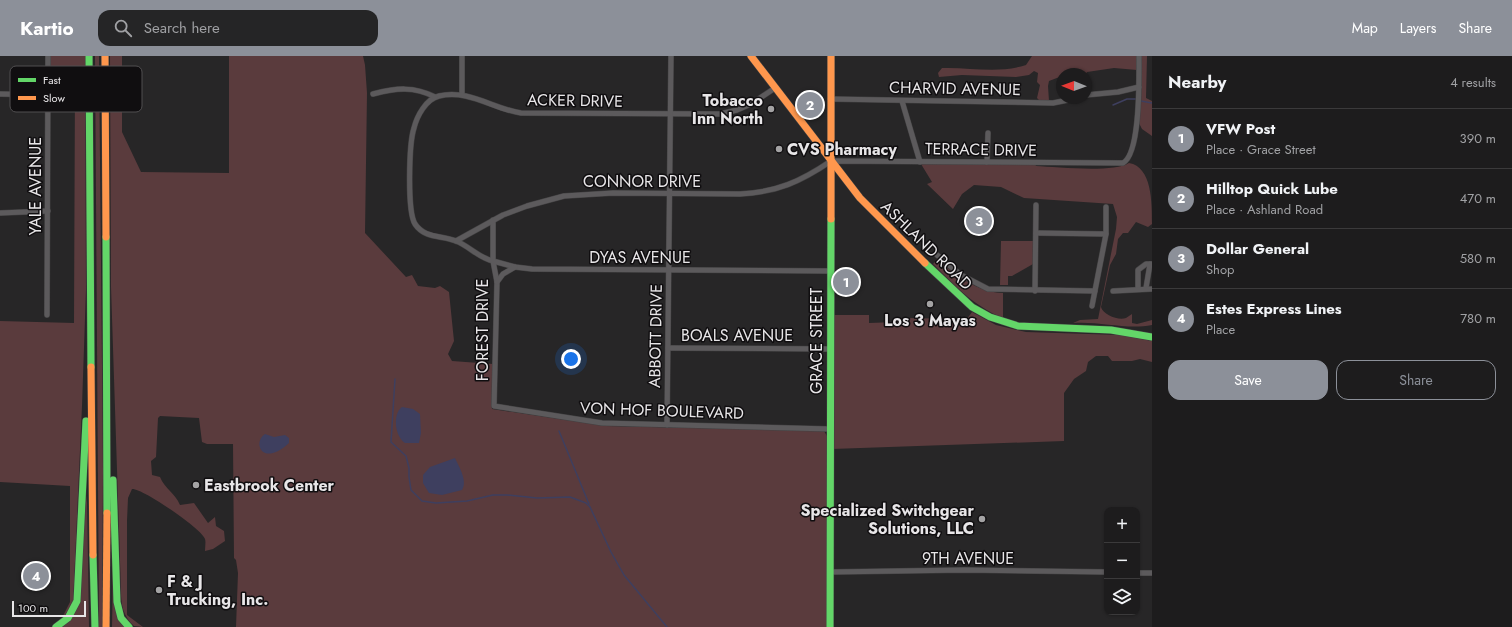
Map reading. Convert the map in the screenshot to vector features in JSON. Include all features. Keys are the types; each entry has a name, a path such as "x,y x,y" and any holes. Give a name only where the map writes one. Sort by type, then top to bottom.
{"main road":[{"path":"89,56 89,66"},
{"path":"105,56 105,66"},
{"name":"ASHLAND ROAD","path":"750,56 830,161 875,213 963,300 982,313 1003,322 1027,328 1111,330 1152,337"},
{"name":"GRACE STREET","path":"830,627 831,56"},
{"path":"89,112 95,627"},
{"path":"105,112 106,627"},
{"path":"56,627 71,615 75,606 77,594 86,424 87,322 91,304"},
{"path":"106,320 110,366 117,602 121,618 129,627"}],"street":[{"path":"462,56 462,94"},
{"name":"ABBOTT DRIVE","path":"667,425 671,56"},
{"path":"1092,94 1118,92 1139,87 1139,56"},
{"name":"TERRACE DRIVE","path":"830,161 1119,164 1129,158 1135,133 1139,87"},
{"name":"ACKER DRIVE","path":"373,94 411,88 421,90 435,97 462,94 503,109 521,113 671,115 728,113 751,104 775,88"},
{"path":"0,94 10,94"},
{"name":"FOREST DRIVE","path":"435,97 422,109 413,128 411,214 414,223 424,232 456,241 493,261 497,282 494,406"},
{"name":"CHARVID AVENUE","path":"830,99 1056,102"},
{"path":"902,101 920,162"},
{"name":"YALE AVENUE","path":"48,112 48,315"},
{"path":"987,162 988,133"},
{"name":"CONNOR DRIVE","path":"456,241 493,220 527,206 564,196 613,193 740,194 771,191 797,182 830,161"},
{"path":"1035,291 1036,205"},
{"path":"1092,306 1106,234 1106,207"},
{"path":"0,213 48,211"},
{"path":"493,220 493,261"},
{"path":"1036,233 1106,234"},
{"path":"937,256 961,275 988,289 1095,292"},
{"name":"DYAS AVENUE","path":"493,261 514,268 532,269 830,271"},
{"path":"1113,291 1149,288 1151,264 1142,266 1138,270 1138,288"},
{"path":"497,282 503,274 514,268"},
{"name":"BOALS AVENUE","path":"668,348 830,348"},
{"name":"VON HOF BOULEVARD","path":"494,406 602,423 830,429"},
{"name":"9TH AVENUE","path":"830,572 966,570 1104,572"},
{"path":"1140,573 1152,573"}],"shaded area":[{"path":"51,56 85,56 85,66 51,66"},
{"path":"95,56 99,56 99,66 95,66"},
{"path":"110,56 122,56 122,66 110,66"},
{"path":"229,56 363,56 367,93 365,233 406,277 412,275 418,286 435,288 440,286 449,292 454,341 448,354 452,361 493,364 492,409 607,426 824,431 827,436 827,627 236,627 238,573 236,560 234,558 233,444 207,444 202,442 199,418 160,416 158,418 156,457 151,461 152,475 160,477 180,505 194,503 208,523 215,517 216,526 224,531 225,541 213,549 205,551 205,539 193,526 158,501 138,490 132,489 128,498 127,521 127,615 143,627 134,626 125,614 121,596 111,287 110,112 122,112 122,132 141,172 229,173"},
{"path":"1032,56 1137,56 1137,70 1114,68 1092,71 1092,68 1056,68 1056,78 1049,81 1049,101 1040,101 1037,98 1040,85 1037,82 1038,73 1034,71 1029,75 1016,77 962,75 939,77 938,73 942,68 994,70 1016,68 1026,65"},
{"path":"1141,56 1147,56 1146,98 1152,101 1152,136 1142,129 1139,123"},
{"path":"75,112 85,112 86,289 73,605 62,618 70,602 70,486 0,482 0,321 74,323"},
{"path":"95,112 100,112 103,471 102,627 99,627"},
{"path":"1129,163 1137,166 1146,178 1151,196 1152,224 1148,227 1136,222 1128,233 1123,233 1118,239 1116,254 1110,265 1101,307 1102,310 1108,315 1119,319 1126,318 1132,314 1132,323 1137,324 1152,320 1152,325 1132,327 1093,323 1073,323 1080,320 1098,319 1116,229 1117,217 1113,204 1024,198 1001,187 974,185 962,194 953,209 927,184 932,182 921,164 1035,164 1036,166 1098,169 1122,166"},
{"path":"1001,241 1034,241 1033,264 1012,276 1008,276 1008,285 1000,285"},
{"path":"937,259 968,282 985,290 1003,293 1003,318 983,308 957,288 933,264"},
{"path":"972,312 996,325 1026,332 1120,335 1152,341 1152,362 1140,359 1132,361 1112,361 1108,356 1096,356 1088,362 1086,371 1074,379 1064,393 1064,441 832,449 832,315 869,315 869,323 897,322 905,318 967,319"},
{"path":"87,495 89,627 62,627 71,620"},
{"path":"113,571 124,627 112,627"}],"water":[{"path":"402,407 413,409 420,414 421,433 419,443 405,443 399,436 396,420 399,410"},
{"path":"265,434 274,437 285,435 289,438 289,443 280,450 272,453 266,453 262,451 259,442"},
{"path":"455,458 461,470 464,482 462,490 442,495 429,493 423,483 423,475 430,467"}],"waterway":[{"path":"1113,105 1127,99 1137,99"},
{"path":"1141,101 1152,103"},
{"path":"395,379 391,442 406,456 409,468 411,490 422,501 436,503 467,501 493,495 537,498 570,497 586,503 590,507"},
{"path":"559,431 589,504"},
{"path":"590,507 611,552 624,575 667,627"}],"traffic: fast":[{"path":"89,56 89,66"},
{"path":"89,112 91,367"},
{"path":"830,627 831,219"},
{"path":"106,237 107,513"},
{"path":"925,263 972,307 990,317 1018,326 1111,330 1152,337"},
{"path":"56,627 68,618 77,601 86,421"},
{"path":"113,480 117,602 121,618 129,627"},
{"path":"93,555 95,627"}],"traffic: slow":[{"path":"105,56 105,66"},
{"path":"751,56 860,198 925,263"},
{"path":"831,56 831,219"},
{"path":"105,112 106,237"},
{"path":"91,367 93,555"},
{"path":"106,627 107,513"}],"place":[{"name":"Hilltop Quick Lube","path":"810,105"},
{"name":"Tobacco Inn North","path":"771,109"},
{"name":"CVS Pharmacy","path":"779,149"},
{"name":"Dollar General","path":"979,221"},
{"name":"VFW Post","path":"846,282"},
{"name":"Los 3 Mayas","path":"930,304"},
{"name":"Eastbrook Center","path":"196,485"},
{"name":"Specialized Switchgear Solutions, LLC","path":"982,519"},
{"name":"Estes Express Lines","path":"36,576"},
{"name":"F & J Trucking, Inc.","path":"159,590"}]}
